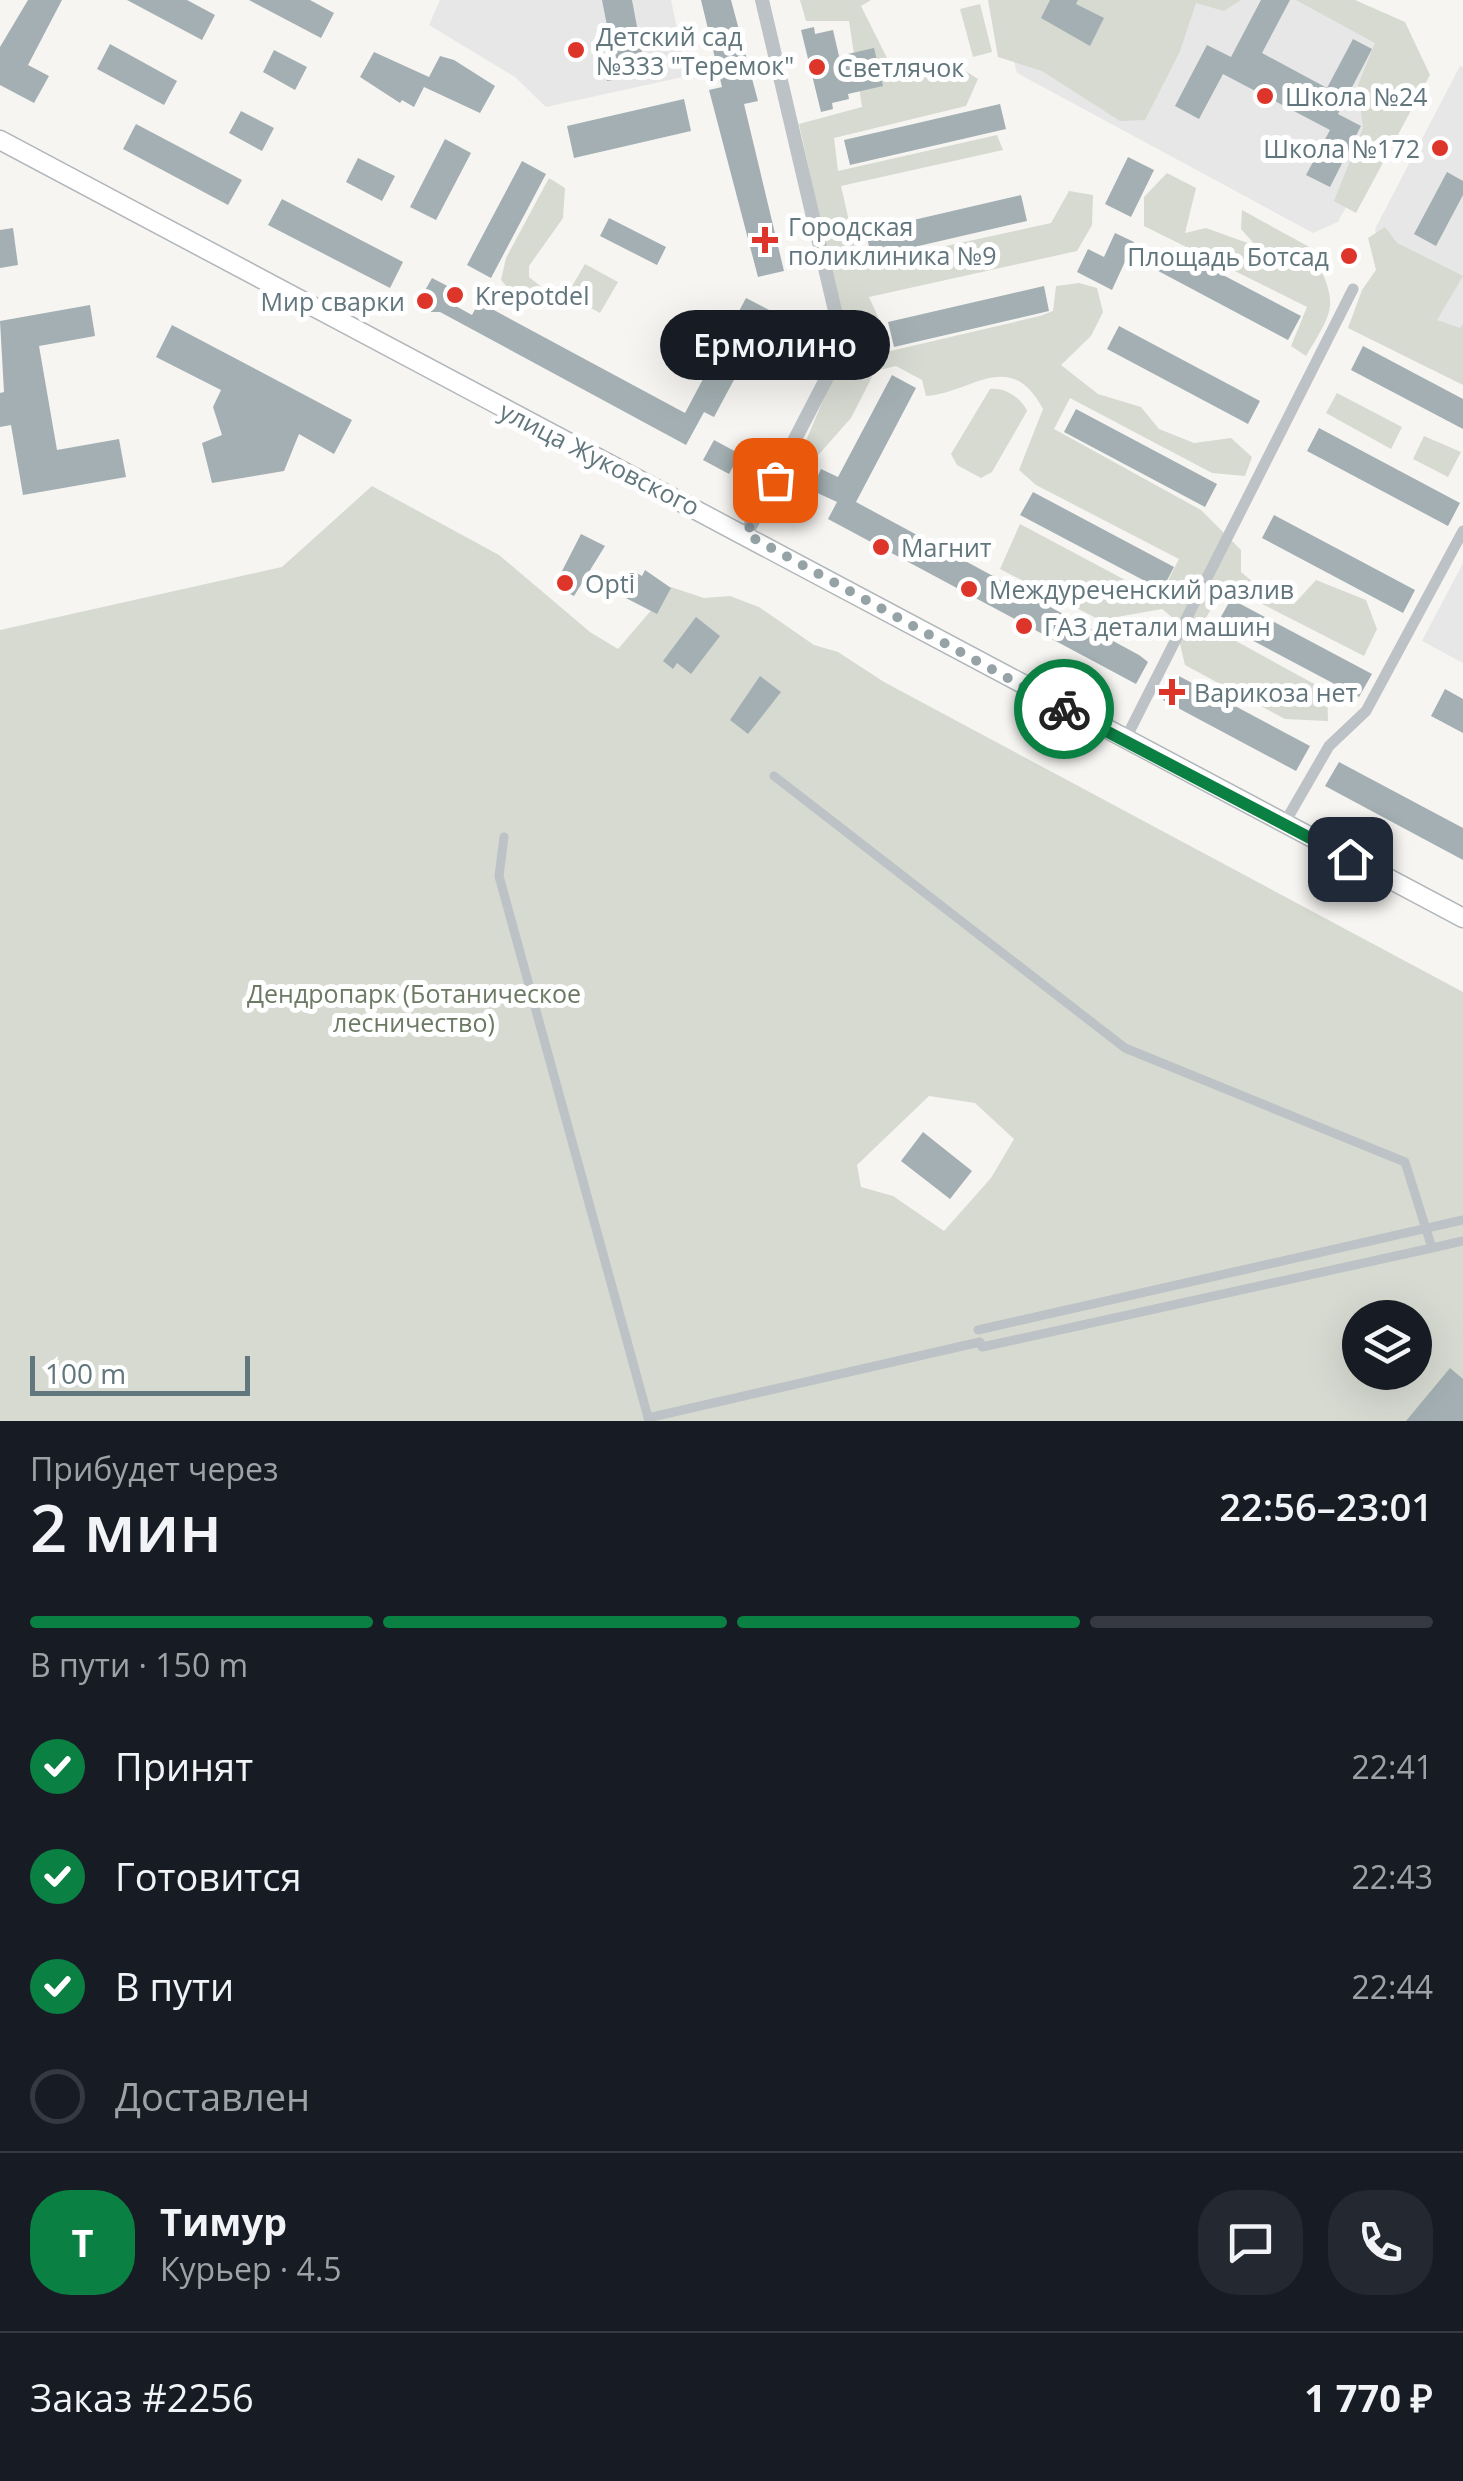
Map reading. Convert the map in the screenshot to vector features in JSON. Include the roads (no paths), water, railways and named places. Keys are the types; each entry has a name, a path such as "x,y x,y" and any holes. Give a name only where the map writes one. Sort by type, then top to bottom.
{"main road":[{"name":"улица Жуковского","path":"0,140 746,534 1124,742 1463,918"}],"street":[{"path":"746,534 837,358 840,332 762,0"},
{"path":"1124,742 1354,289"},
{"path":"1284,824 1330,746 1366,711 1463,531"},
{"path":"774,776 1124,1048 1405,1162 1432,1248"},
{"path":"504,837 499,876 648,1420 1463,1241"},
{"path":"978,1330 1463,1220"}],"place":[{"name":"Детский сад №333 \"Теремок\"","path":"576,50"},
{"name":"Светлячок","path":"817,67"},
{"name":"Школа №24","path":"1265,96"},
{"name":"Школа №172","path":"1440,148"},
{"name":"Городская поликлиника №9","path":"765,240"},
{"name":"Площадь Ботсад","path":"1349,256"},
{"name":"Krepotdel","path":"455,295"},
{"name":"Мир сварки","path":"425,301"},
{"name":"Ермолино","path":"775,480"},
{"name":"Магнит","path":"881,547"},
{"name":"Opti","path":"565,583"},
{"name":"Междуреченский разлив","path":"969,589"},
{"name":"ГАЗ детали машин","path":"1024,626"},
{"name":"Варикоза нет","path":"1172,692"}],"park label":[{"name":"Дендропарк (Ботаническое лесничество)","path":"414,1008"}]}
